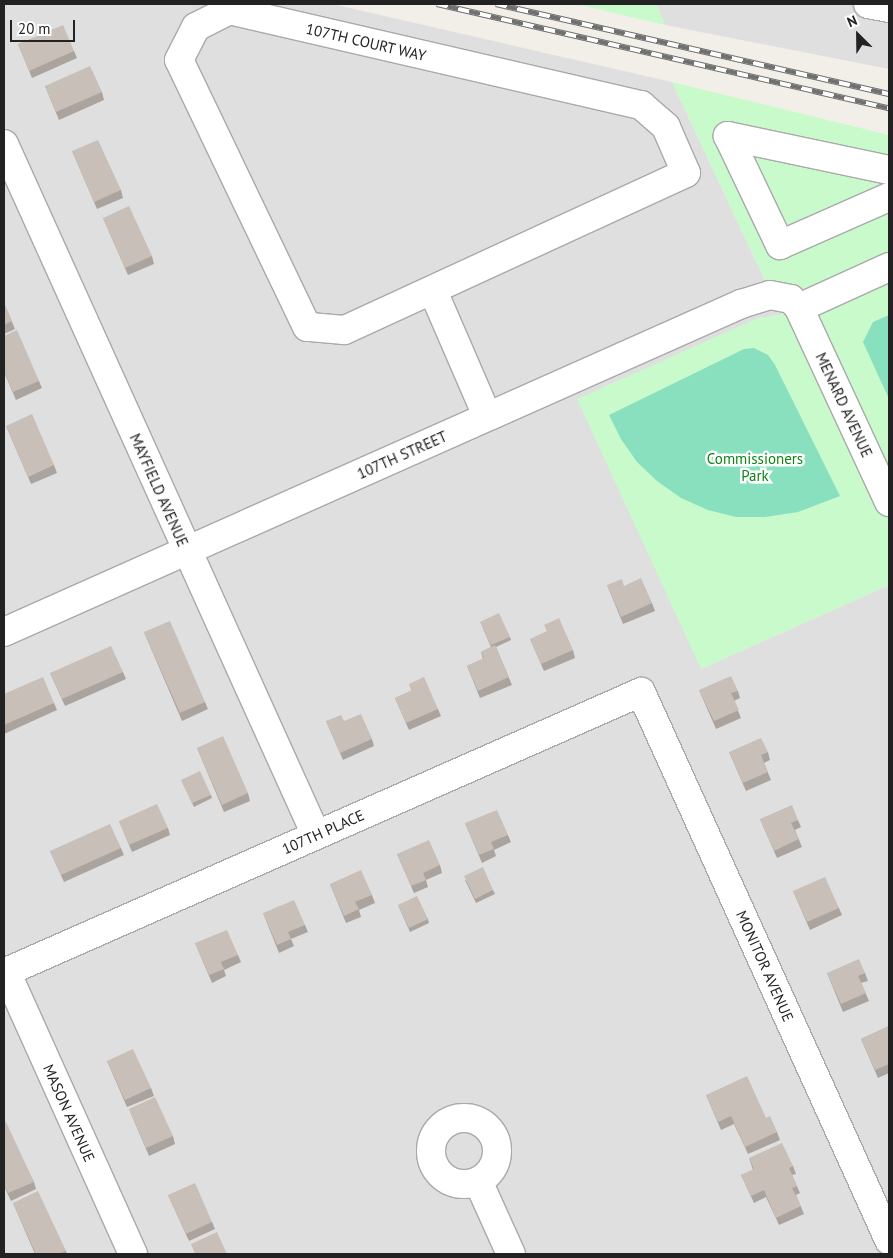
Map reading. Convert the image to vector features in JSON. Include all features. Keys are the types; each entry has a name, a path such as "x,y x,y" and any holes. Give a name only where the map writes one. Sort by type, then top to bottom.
{"street":[{"path":"868,4 889,8"},
{"name":"107TH COURT WAY","path":"229,10 641,105 666,127 686,172 433,291 344,330 307,327 179,60 196,27 229,10"},
{"path":"889,170 728,136 780,245 889,197"},
{"name":"MAYFIELD AVENUE","path":"4,144 316,835"},
{"path":"799,308 889,267"},
{"path":"433,291 488,416"},
{"name":"107TH STREET","path":"4,632 759,296 778,294 791,299 799,308"},
{"name":"MENARD AVENUE","path":"799,308 889,502"},
{"name":"107TH PLACE","path":"6,972 641,692"},
{"name":"MONITOR AVENUE","path":"641,692 889,1240"},
{"name":"MASON AVENUE","path":"6,972 133,1254"},
{"path":"478,1181 511,1254"}],"shaded area":[{"path":"4,4 332,4 672,82 781,315 770,316 701,669 889,585 889,1254 4,1254"},
{"path":"656,4 889,4 889,69 665,25"}],"green space":[{"path":"576,4 656,4 665,25"},
{"name":"Commissioners Park","path":"672,82 889,135 889,585 701,669 577,399 758,318 781,315"},
{"path":"889,315 889,399 863,342 873,322"},
{"path":"754,348 768,355 775,365 840,496 798,512 765,517 736,517 708,510 681,498 657,481 637,462 621,439 609,415 744,349"}],"building":[{"path":"63,25 74,51 29,71 18,44"},
{"path":"90,66 102,92 56,112 45,86"},
{"path":"98,140 121,190 94,202 72,151"},
{"path":"129,206 152,256 125,268 103,218"},
{"path":"4,303 12,321 4,325"},
{"path":"17,330 39,381 13,392 4,371 4,336"},
{"path":"32,414 54,465 28,477 6,426"},
{"path":"641,578 652,603 621,617 607,585 622,579 624,586"},
{"path":"499,613 510,637 491,645 480,622"},
{"path":"559,618 573,650 541,664 530,639 547,631 544,625"},
{"path":"170,621 205,702 180,713 144,632"},
{"path":"495,645 509,677 478,691 467,666 484,658 481,652"},
{"path":"111,646 123,672 62,699 50,673"},
{"path":"731,676 738,691 731,693 739,710 714,721 699,690"},
{"path":"43,677 54,703 4,725 4,694"},
{"path":"424,677 438,709 406,723 395,698 412,690 409,684"},
{"path":"361,714 372,739 340,753 326,721 341,715 344,721"},
{"path":"223,736 248,793 222,805 197,748"},
{"path":"761,738 768,752 761,755 768,772 743,783 729,752"},
{"path":"200,771 211,795 192,803 181,780"},
{"path":"157,804 168,828 129,845 119,821"},
{"path":"792,805 798,820 791,823 799,839 774,851 760,819"},
{"path":"497,810 508,835 491,842 494,849 479,855 465,823"},
{"path":"110,824 121,848 61,875 50,851"},
{"path":"429,840 440,865 423,873 426,880 411,886 397,854"},
{"path":"483,867 493,890 475,899 464,876"},
{"path":"361,870 372,895 355,902 359,909 344,916 330,884"},
{"path":"825,877 839,908 807,922 793,891"},
{"path":"417,896 428,919 409,928 398,905"},
{"path":"294,900 305,925 288,932 291,939 277,945 263,913"},
{"path":"227,930 238,955 221,962 224,969 209,975 195,943"},
{"path":"859,959 865,973 858,976 866,993 841,1004 827,973"},
{"path":"889,1026 889,1064 875,1070 861,1039"},
{"path":"133,1049 151,1088 125,1100 107,1061"},
{"path":"747,1076 766,1118 770,1116 777,1132 745,1147 731,1116 718,1122 706,1095"},
{"path":"155,1097 173,1136 146,1148 129,1109"},
{"path":"6,1122 34,1182 8,1193 4,1184 4,1123"},
{"path":"782,1143 793,1166 789,1168 797,1186 792,1188 801,1206 776,1218 764,1190 751,1196 741,1175 754,1169 749,1158"},
{"path":"195,1183 212,1222 186,1234 168,1195"},
{"path":"38,1191 66,1251 58,1254 36,1254 13,1203"},
{"path":"217,1232 227,1254 195,1254 191,1244"}],"railway":[{"path":"437,4 889,108"},
{"path":"496,4 889,94"}]}
